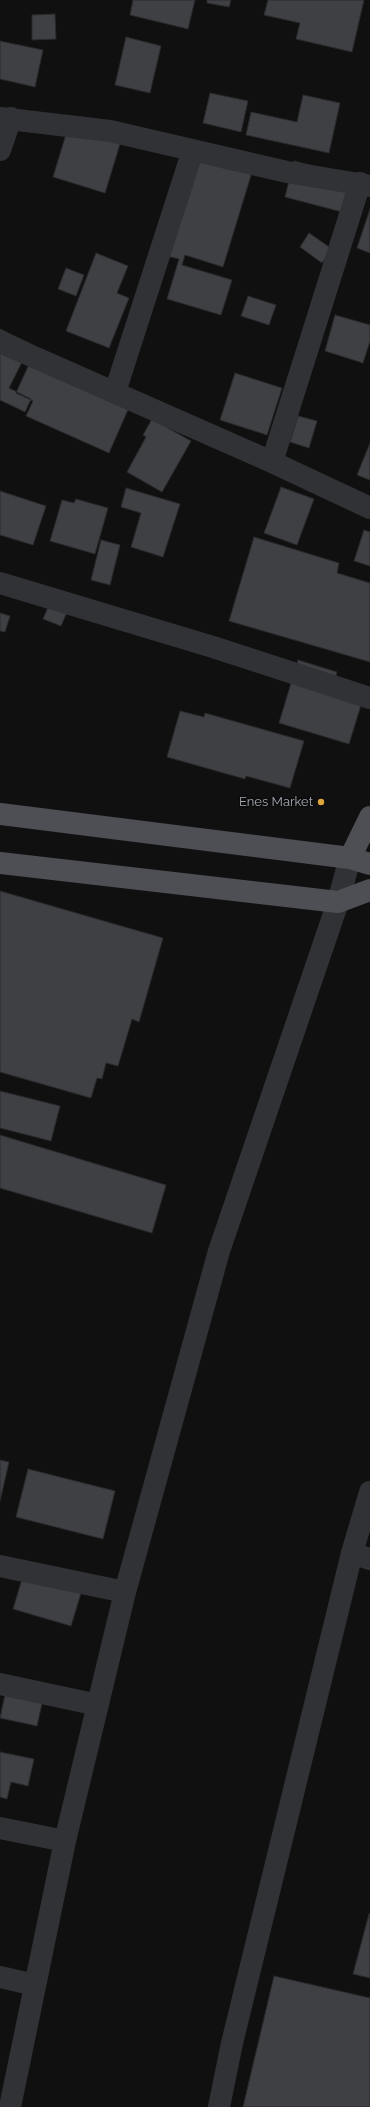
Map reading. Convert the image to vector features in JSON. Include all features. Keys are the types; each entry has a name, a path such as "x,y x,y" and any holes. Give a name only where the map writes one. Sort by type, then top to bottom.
{"main road":[{"path":"0,814 360,861 370,817"},
{"path":"0,863 338,902 370,890"}],"street":[{"path":"0,150 5,118 110,131 287,172 365,184 272,462"},
{"path":"115,392 193,150"},
{"path":"0,342 272,462 370,508"},
{"path":"0,583 214,647 370,698"},
{"path":"10,2107 65,1841 125,1592 219,1251 338,902 360,861"},
{"path":"219,2107 232,2043 361,1556 370,1492"},
{"path":"0,1566 125,1592"},
{"path":"0,1684 98,1705"},
{"path":"0,1828 65,1841"},
{"path":"0,1978 35,1985"}],"building":[{"path":"133,0 195,0 188,29 130,15"},
{"path":"207,0 231,0 229,7 207,3"},
{"path":"268,0 364,0 352,52 296,39 300,23 264,15"},
{"path":"55,14 56,39 32,40 32,15"},
{"path":"126,37 161,46 150,93 115,85"},
{"path":"0,41 43,50 35,87 0,79"},
{"path":"210,93 248,101 241,132 203,123"},
{"path":"303,95 340,103 329,153 246,135 251,112 297,122"},
{"path":"67,131 124,131 105,193 53,177"},
{"path":"200,156 252,172 223,267 185,255 182,265 232,280 221,315 167,299 179,259 167,256"},
{"path":"294,161 351,176 342,212 285,197"},
{"path":"370,209 370,253 357,248"},
{"path":"309,233 332,249 322,263 300,247"},
{"path":"96,253 128,266 117,293 129,298 109,348 66,331"},
{"path":"66,268 84,275 76,296 58,289"},
{"path":"248,296 276,305 269,325 241,316"},
{"path":"335,315 370,325 370,341 363,363 325,351"},
{"path":"0,329 31,344 9,388 31,399 25,412 0,400"},
{"path":"31,360 130,405 109,453 26,416 33,401 16,393"},
{"path":"235,373 282,388 267,435 220,420"},
{"path":"298,416 317,421 309,448 290,442"},
{"path":"152,419 191,441 162,492 127,472 146,437 143,435"},
{"path":"370,443 370,480 357,475"},
{"path":"281,487 314,499 297,545 264,533"},
{"path":"126,488 180,504 163,557 131,547 141,513 121,507"},
{"path":"0,491 46,506 33,545 0,535"},
{"path":"76,499 108,508 95,554 50,541 62,500 74,503"},
{"path":"364,530 370,532 370,566 354,561"},
{"path":"254,537 339,563 337,573 370,583 370,662 229,621"},
{"path":"101,540 120,545 110,585 91,580"},
{"path":"49,605 67,612 61,626 43,619"},
{"path":"0,613 10,616 5,632 0,631"},
{"path":"298,660 337,672 334,682 365,692 349,744 279,723"},
{"path":"180,711 204,717 205,713 304,741 290,788 246,776 245,779 167,757"},
{"path":"0,891 163,938 139,1022 132,1019 118,1066 106,1063 102,1079 97,1078 91,1098 0,1072"},
{"path":"0,1091 60,1106 51,1141 0,1128"},
{"path":"0,1135 166,1185 152,1233 0,1188"},
{"path":"0,1460 9,1462 0,1501"},
{"path":"28,1469 115,1491 103,1539 16,1517"},
{"path":"23,1576 81,1593 71,1626 13,1609"},
{"path":"6,1690 43,1699 37,1726 0,1718"},
{"path":"0,1752 34,1759 28,1786 11,1782 7,1799 0,1797"},
{"path":"370,1914 370,1978 353,1974"},
{"path":"274,1976 370,1998 370,2107 243,2107"}],"place":[{"name":"Enes Market","path":"321,802"}]}
